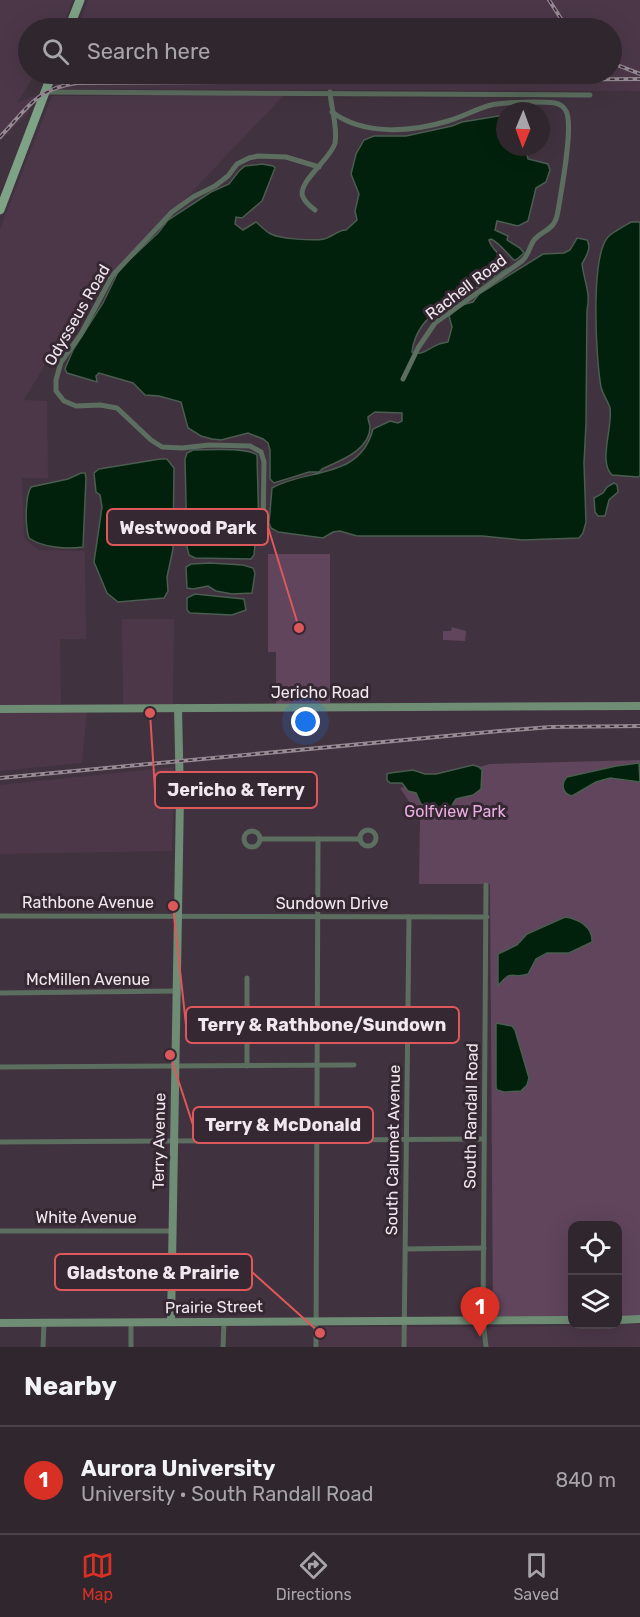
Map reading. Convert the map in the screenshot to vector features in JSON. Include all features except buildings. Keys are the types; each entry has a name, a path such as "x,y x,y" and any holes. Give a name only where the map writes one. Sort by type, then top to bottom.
{"main road":[{"path":"73,18 80,0"},
{"path":"0,210 47,84"}],"street":[{"path":"44,92 590,95"},
{"path":"315,210 301,195 303,186 328,158 334,145 336,136 330,92"},
{"name":"Rachell Road","path":"332,112 343,120 360,126 387,130 445,122 497,104 556,103 565,109 568,116 569,131 558,211 554,224 536,238 526,258 435,323 418,348 403,379"},
{"name":"Odysseus Road","path":"263,532 264,462 259,450 243,446 220,445 170,449 162,447 151,440 117,408 100,405 76,406 61,399 56,391 56,380 61,362 81,334 112,276 172,212 223,180 237,164 249,158 286,157 319,167"},
{"name":"Jericho Road","path":"0,709 640,706"},
{"name":"Terry Avenue","path":"171,1322 180,797 178,708"},
{"path":"261,839 360,839"},
{"path":"316,1347 318,839"},
{"name":"South Randall Road","path":"486,885 483,1320 486,1347"},
{"name":"Rathbone Avenue","path":"0,916 177,916"},
{"name":"Sundown Drive","path":"177,916 487,917"},
{"name":"South Calumet Avenue","path":"404,1347 410,917"},
{"path":"247,978 247,1065"},
{"name":"McMillen Avenue","path":"0,993 176,992"},
{"path":"0,1067 354,1065"},
{"path":"0,1142 484,1139"},
{"name":"White Avenue","path":"0,1231 172,1231"},
{"path":"406,1249 484,1248"},
{"path":"622,1320 640,1319"},
{"name":"Prairie Street","path":"0,1323 568,1320"},
{"path":"223,1347 224,1322"},
{"path":"43,1347 44,1323"},
{"path":"131,1323 131,1347"}],"shaded area":[{"path":"0,0 73,0 66,18 18,18 18,84 29,84 17,103 34,96 28,113 0,141"},
{"path":"88,0 640,0 640,91 53,89 55,84 622,84 622,18 81,18"},
{"path":"285,94 99,290 58,343 24,400 47,401 48,478 22,478 24,538 39,550 85,551 86,639 60,639 61,704 0,707 0,229 52,96"},
{"path":"496,116 496,156 527,156 528,159 548,164 550,170 546,182 536,188 528,221 518,226 497,221 495,230 508,236 507,240 524,253 514,260 498,243 489,240 504,261 506,269 474,289 465,291 455,302 430,317 418,333 412,352 422,353 438,344 448,342 452,327 449,316 462,305 473,302 479,294 543,254 564,253 570,250 577,238 587,240 589,249 582,264 588,298 584,463 586,522 579,538 522,540 482,536 357,536 340,531 323,538 278,532 271,528 269,523 272,488 345,465 357,457 366,445 373,429 390,421 398,423 402,421 402,413 375,412 368,417 370,426 365,442 353,454 319,472 309,472 274,483 270,479 270,450 268,443 263,439 248,433 221,440 201,436 188,428 181,402 145,395 133,383 99,373 96,376 97,382 67,373 65,369 73,350 103,303 118,272 158,233 168,220 211,192 229,184 245,166 262,164 275,168 262,201 242,218 236,217 235,224 243,230 256,222 275,236 324,239 346,230 357,220 355,211 359,194 351,174 356,154 364,140 374,136 406,136 462,122"},
{"path":"631,222 640,222 640,476 638,477 612,475 608,469 606,453 610,408 601,387 596,333 597,286 602,248 610,235"},
{"path":"193,450 236,450 257,455 259,531 251,559 195,558 189,555 185,459 187,453"},
{"path":"167,459 174,468 173,549 167,577 168,591 164,598 118,602 107,593 94,562 102,507 100,495 96,492 94,473 99,469"},
{"path":"85,473 86,478 83,547 55,547 29,538 26,512 31,487 68,479"},
{"path":"614,483 617,485 618,492 609,500 605,516 598,516 595,512 594,498"},
{"path":"191,564 243,565 253,568 255,573 252,593 232,594 216,591 208,586 187,588 186,567"},
{"path":"195,594 244,599 246,610 232,615 190,613 187,610 187,598"},
{"path":"122,619 174,619 173,704 123,704"},
{"path":"87,711 82,763 0,771 0,712"},
{"path":"639,763 640,782 610,778 596,782 572,796 566,793 564,788 567,777"},
{"path":"473,765 482,770 481,789 473,795 456,799 448,813 443,816 439,816 432,809 421,804 416,793 408,791 402,783 390,783 387,780 387,774 390,773 413,770 425,774 436,774"},
{"path":"174,767 172,851 0,854 0,785"},
{"path":"565,917 588,928 592,942 569,953 547,953 536,959 528,974 510,975 498,986 498,954 517,945 527,934"},
{"path":"496,1023 512,1026 515,1030 529,1078 527,1085 521,1091 497,1090"},
{"path":"622,1324 640,1324 640,1347 319,1347 319,1327 568,1325 568,1329 622,1329"}],"green space":[{"path":"268,554 330,554 330,703 276,704 276,652 268,652"},
{"path":"452,627 466,631 465,641 443,640 443,631 451,631"},
{"name":"Golfview Park","path":"640,760 640,1316 622,1316 622,1221 568,1221 568,1316 493,1316 490,884 419,884 420,818 400,788 490,764"}],"railway":[{"path":"549,0 561,18"},
{"path":"622,67 640,74"},
{"path":"622,79 640,79"},
{"path":"0,137 41,95 72,84"},
{"path":"0,778 500,731 551,727 640,726"}],"place":[{"name":"Westwood Park","path":"299,628"},
{"name":"Jericho & Terry","path":"150,713"},
{"name":"Terry & Rathbone/Sundown","path":"173,906"},
{"name":"Terry & McDonald","path":"170,1055"},
{"name":"Gladstone & Prairie","path":"320,1333"},
{"name":"Aurora University","path":"480,1337"}]}
